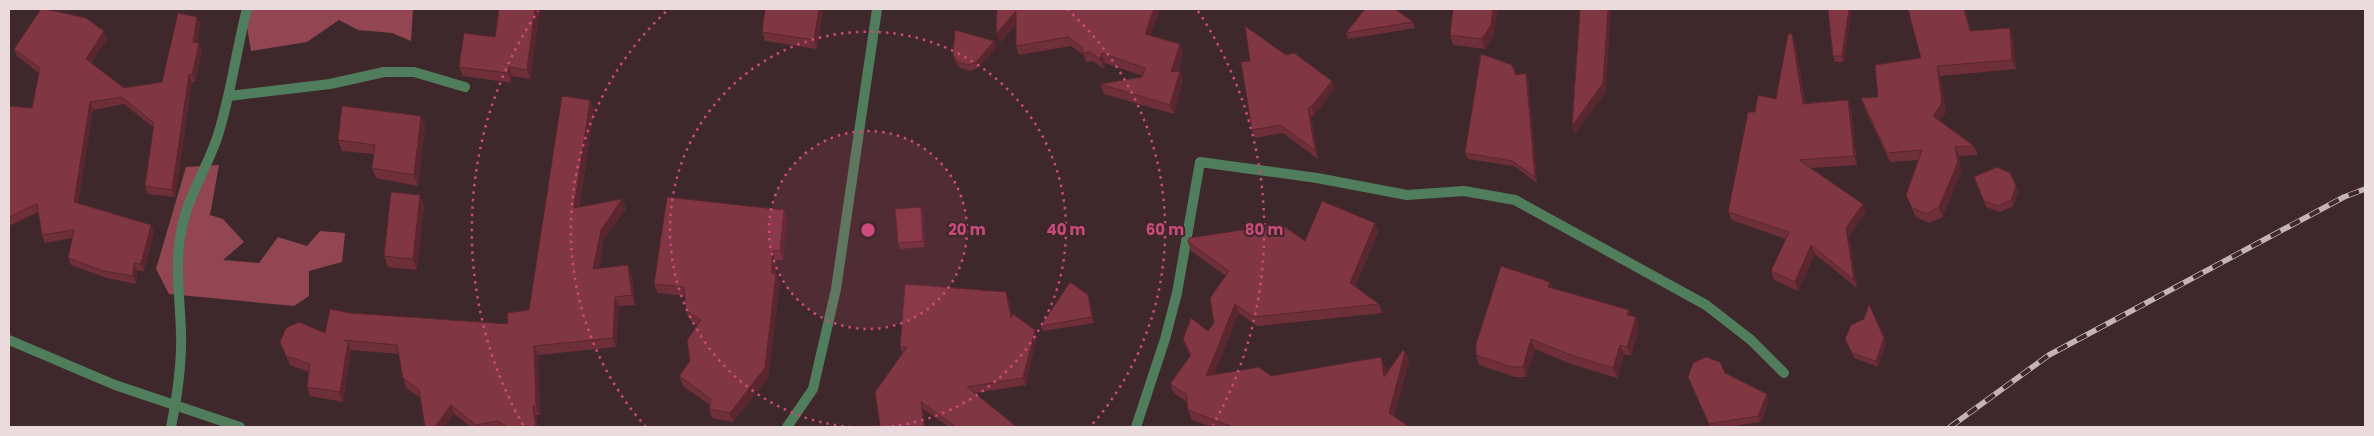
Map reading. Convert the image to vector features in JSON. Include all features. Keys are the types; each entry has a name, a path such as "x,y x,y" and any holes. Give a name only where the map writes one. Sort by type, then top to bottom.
{"street":[{"path":"171,427 176,406 181,335 177,269 182,227 189,201 218,136 229,96 247,9"},
{"path":"787,427 813,389 836,289 877,9"},
{"path":"229,96 330,84 384,72 414,72 465,87"},
{"path":"1136,427 1166,338 1177,293 1200,162 1317,178 1406,195 1464,191 1515,200 1706,306 1751,340 1784,373"},
{"path":"9,340 115,385 240,427"}],"shaded area":[{"path":"244,9 413,9 411,41 392,33 358,30 339,20 307,42 251,51"},
{"path":"219,165 210,215 223,219 244,242 223,260 259,263 278,237 307,246 320,231 345,233 342,262 309,271 309,296 294,306 169,294 156,269 186,167"}],"building":[{"path":"41,9 86,18 104,31 86,59 124,88 162,82 178,13 197,17 193,42 199,43 192,75 189,74 172,190 145,186 154,123 122,97 90,102 74,202 151,225 141,264 134,263 133,276 104,271 68,258 74,230 42,235 37,204 9,217 9,106 32,108 40,68 14,49"},
{"path":"499,9 535,9 527,70 509,67 508,73 459,67 464,33 495,37"},
{"path":"765,9 819,9 814,40 762,32"},
{"path":"997,9 1154,9 1145,34 1180,44 1171,72 1180,71 1170,105 1100,84 1142,77 1145,68 1102,53 1100,59 1090,52 1083,53 1082,47 1068,37 1016,46 1016,11 996,34"},
{"path":"1365,9 1395,9 1413,22 1346,33"},
{"path":"1453,9 1493,9 1491,25 1482,39 1450,35"},
{"path":"1580,9 1608,9 1603,83 1572,126"},
{"path":"1828,9 1849,9 1842,56 1833,56"},
{"path":"1908,9 1964,9 1970,31 2010,28 2012,60 1937,66 1942,103 1933,116 1974,146 1955,147 1958,162 1939,207 1926,214 1912,208 1906,195 1922,150 1887,153 1861,98 1878,97 1875,65 1921,58"},
{"path":"1245,26 1286,55 1294,53 1332,81 1311,107 1308,108 1315,150 1280,125 1252,130 1241,62 1250,61"},
{"path":"955,30 994,41 976,62 968,65 958,62 953,55"},
{"path":"1788,34 1792,34 1803,104 1848,100 1854,156 1799,160 1863,204 1846,228 1854,280 1811,245 1795,282 1771,271 1789,232 1728,212 1748,112 1755,112 1758,95 1776,99"},
{"path":"1481,54 1512,65 1516,75 1526,73 1535,177 1512,161 1465,153"},
{"path":"562,96 590,100 574,208 622,199 601,230 593,269 628,265 632,295 615,297 613,338 534,346 536,406 533,406 536,427 507,427 498,421 476,425 451,405 435,427 425,427 419,390 403,378 397,345 344,340 348,342 340,392 307,387 310,364 286,356 280,342 286,328 299,322 325,333 330,309 350,313 508,324 507,313 529,310"},
{"path":"342,106 421,116 414,175 372,168 375,145 338,140"},
{"path":"1997,167 2010,173 2016,186 2011,200 1998,206 1984,201 1974,177"},
{"path":"391,192 420,195 413,259 384,256"},
{"path":"667,197 784,210 780,250 772,251 772,273 776,273 765,368 730,413 709,409 711,399 679,376 690,361 687,340 701,320 686,311 684,287 654,284"},
{"path":"1322,201 1375,223 1350,283 1379,304 1254,317 1235,304 1206,376 1259,367 1271,376 1381,357 1384,377 1403,350 1405,352 1389,413 1409,427 1233,427 1188,410 1186,394 1170,384 1191,355 1183,339 1191,318 1208,331 1214,323 1210,298 1229,271 1188,242 1189,238 1281,224 1305,241"},
{"path":"921,207 923,241 898,243 895,209"},
{"path":"1501,266 1550,282 1548,287 1629,310 1627,315 1636,317 1627,347 1620,345 1613,368 1568,354 1531,339 1523,367 1512,367 1476,355 1476,344"},
{"path":"1070,282 1088,295 1092,317 1041,326"},
{"path":"905,284 1006,292 1011,318 1013,314 1035,330 1023,378 967,387 1017,427 956,427 921,402 924,427 862,427 880,425 875,392 907,347 900,347"},
{"path":"1869,304 1884,338 1876,361 1852,353 1845,339 1851,325 1864,319"},
{"path":"1706,357 1720,362 1725,373 1767,394 1758,416 1709,424 1688,377 1693,363"}],"railway":[{"path":"1950,427 2049,355 2344,197 2365,189"}]}
